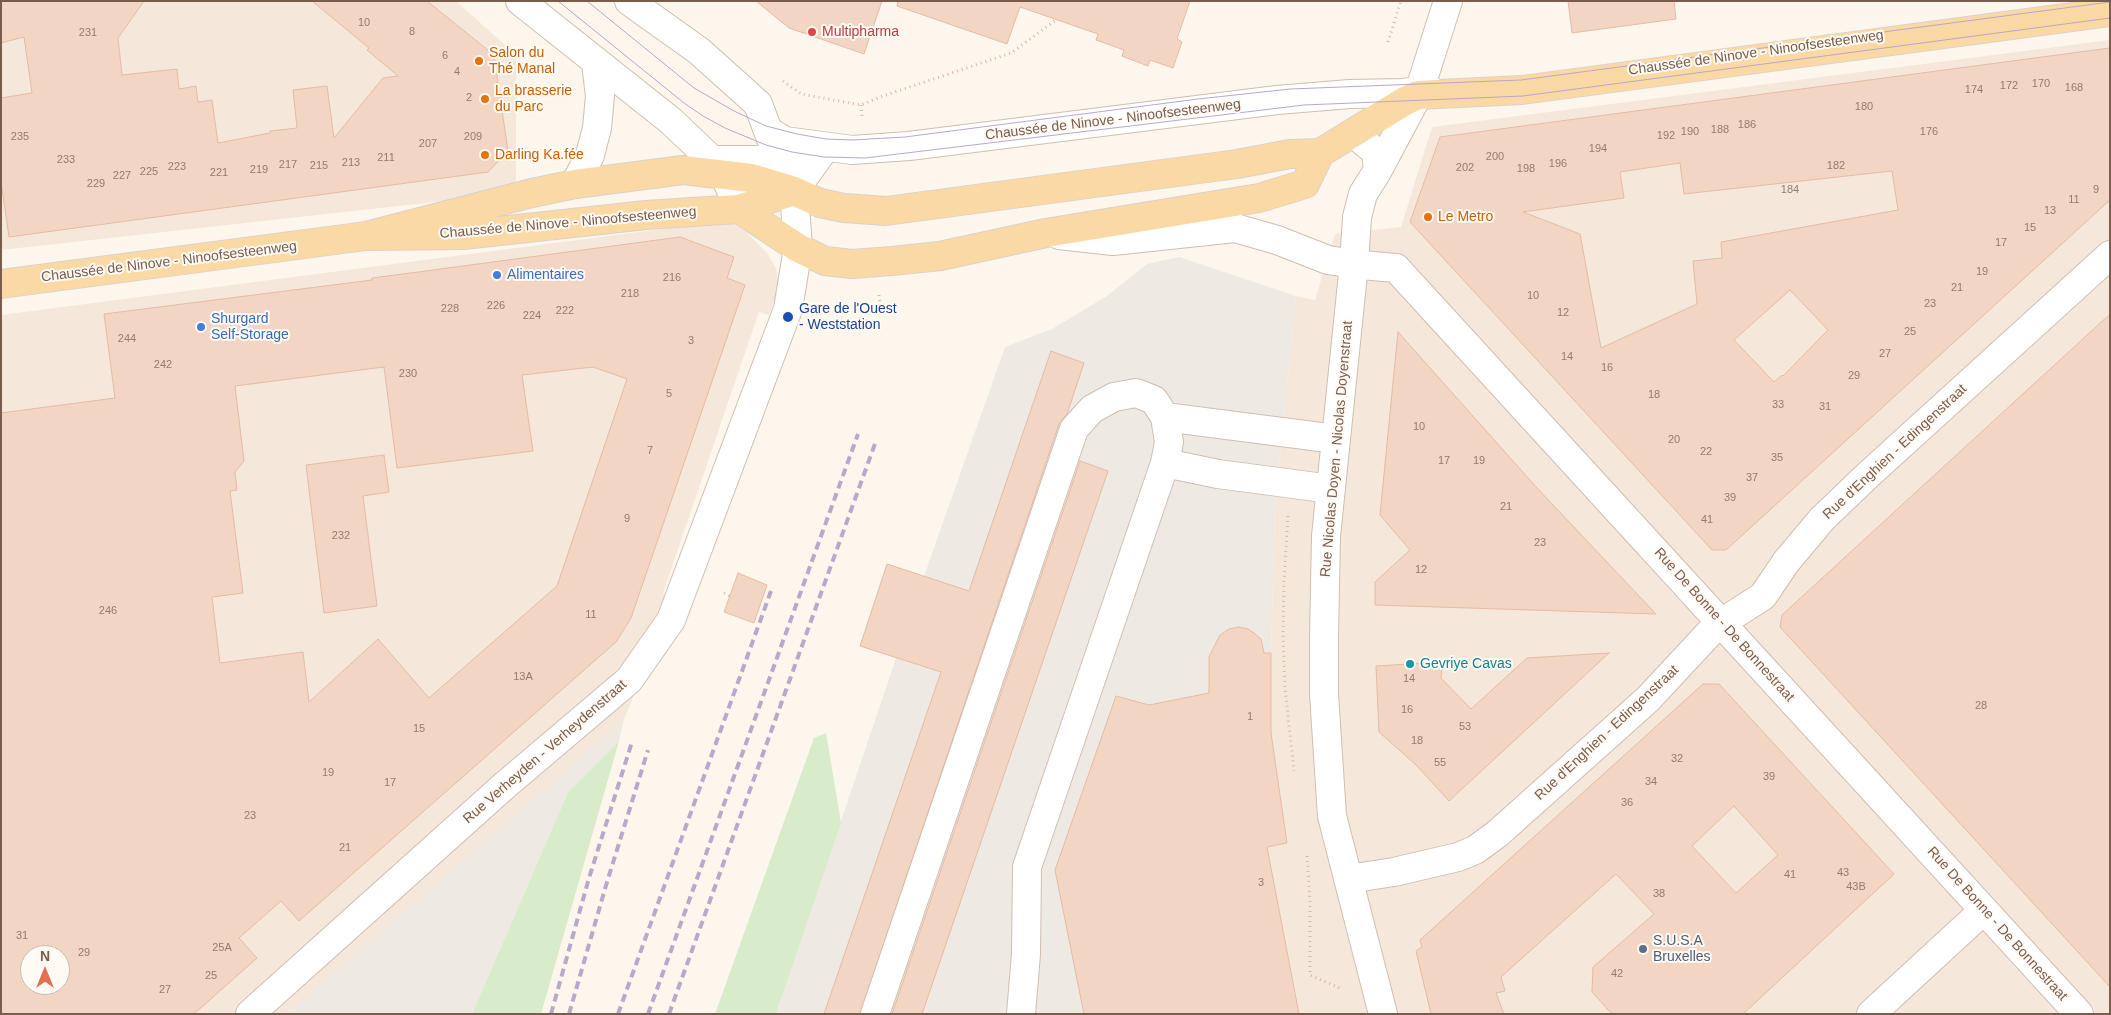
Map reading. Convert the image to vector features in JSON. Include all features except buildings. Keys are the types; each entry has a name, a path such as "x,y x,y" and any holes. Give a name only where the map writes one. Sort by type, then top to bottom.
{"main road":[{"name":"Chaussée de Ninove - Ninoofsesteenweg","path":"366,236 532,192 574,184 718,167 794,191 820,202 844,208 886,211 1237,164 1290,154 1320,153 1413,92 1522,90 2110,12"},
{"path":"739,209 798,248 825,261 852,264 940,256 1046,233 1259,198 1304,184 1320,153"},
{"name":"Chaussée de Ninove - Ninoofsesteenweg","path":"1,284 366,236 463,235 652,214 739,209 794,191"}],"street":[{"path":"520,1 670,121 718,167 739,209"},
{"name":"Rue Verheyden - Verheydenstraat","path":"250,1014 504,786 629,680 670,620 788,309 798,248 794,191 758,104 699,52 629,1"},
{"name":"Rue Nicolas Doyen - Nicolas Doyenstraat","path":"1383,1014 1332,816 1324,694 1326,536 1354,264 1357,217 1363,194 1378,170 1413,92 1448,1"},
{"name":"Chaussée de Ninove - Ninoofsesteenweg","path":"766,126 770,132 785,141 825,148 852,150 882,148 1277,100 1350,94 1522,85 2110,7"},
{"path":"574,184 590,155 597,128 600,96 596,63"},
{"path":"1353,133 1376,152 1378,170"},
{"path":"794,191 825,148"},
{"name":"Chaussée de Ninove - Ninoofsesteenweg","path":"718,167 825,148"},
{"path":"1046,233 1113,241 1235,228 1277,240 1328,260 1354,264"},
{"name":"Rue d'Enghien - Edingenstraat","path":"1348,879 1394,872 1458,857 1475,850 1490,840 1648,699 1700,642 1722,623 1763,596 1786,562 1822,519 2110,255"},
{"name":"Rue De Bonne - De Bonnestraat","path":"1354,264 1396,268 2079,1014"},
{"path":"874,1014 1074,429 1092,409 1114,397 1136,393 1154,400 1165,417 1169,442 1165,463 1027,867 1026,954 1021,1014"},
{"path":"1165,417 1336,439"},
{"path":"1165,463 1218,474 1331,489"},
{"path":"1872,1014 1984,910"}],"path":[{"path":"1388,42 1401,1"},
{"path":"777,77 801,94 861,105 1011,53 1056,20"},
{"path":"724,593 730,596"}],"shaded area":[{"path":"127,1 456,1 516,55 516,193 1,250 1,34"},
{"path":"2110,40 2110,1014 1299,1014 1267,847 1287,843 1271,733 1275,503 1296,296 1315,300 1335,234 1401,227 1432,127"},
{"path":"716,222 735,225 745,231 767,253 776,268 778,280 776,295 769,315 759,312 663,593 672,597 624,720 288,1014 1,1014 1,315"},
{"path":"1179,257 1296,296 1275,503 1271,653 1271,733 1287,843 1267,848 1299,1014 776,1014 896,658 860,646 887,564 924,576 1005,347 1052,329 1107,296 1147,264"},
{"path":"624,720 619,741 568,792 472,1014 288,1014"}],"green space":[{"path":"826,733 841,823 776,1014 715,1014 814,738"},
{"path":"619,741 541,1014 472,1014 568,792"}],"tram line":[{"path":"558,1 684,103 725,128 766,145 792,152 824,157 865,158 1304,105 1523,96 2110,18"},
{"path":"587,1 694,88 734,111 766,126 797,134 826,139 852,140 905,137 1290,89 1521,80 2110,2"}],"railway":[{"path":"648,1014 858,434"},
{"path":"669,1014 876,441"},
{"path":"618,1014 771,591"},
{"path":"551,1014 589,878 632,742"},
{"path":"569,1014 648,750"}],"place":[{"name":"Multipharma","path":"812,32"},
{"name":"Salon du Thé Manal","path":"479,61"},
{"name":"La brasserie du Parc","path":"485,99"},
{"name":"Darling Ka.fée","path":"485,155"},
{"name":"Le Metro","path":"1428,217"},
{"name":"Alimentaires","path":"497,275"},
{"name":"Gare de l'Ouest - Weststation","path":"788,317"},
{"name":"Shurgard Self-Storage","path":"201,327"},
{"name":"Gevriye Cavas","path":"1410,664"},
{"name":"S.U.S.A Bruxelles","path":"1643,949"}]}
